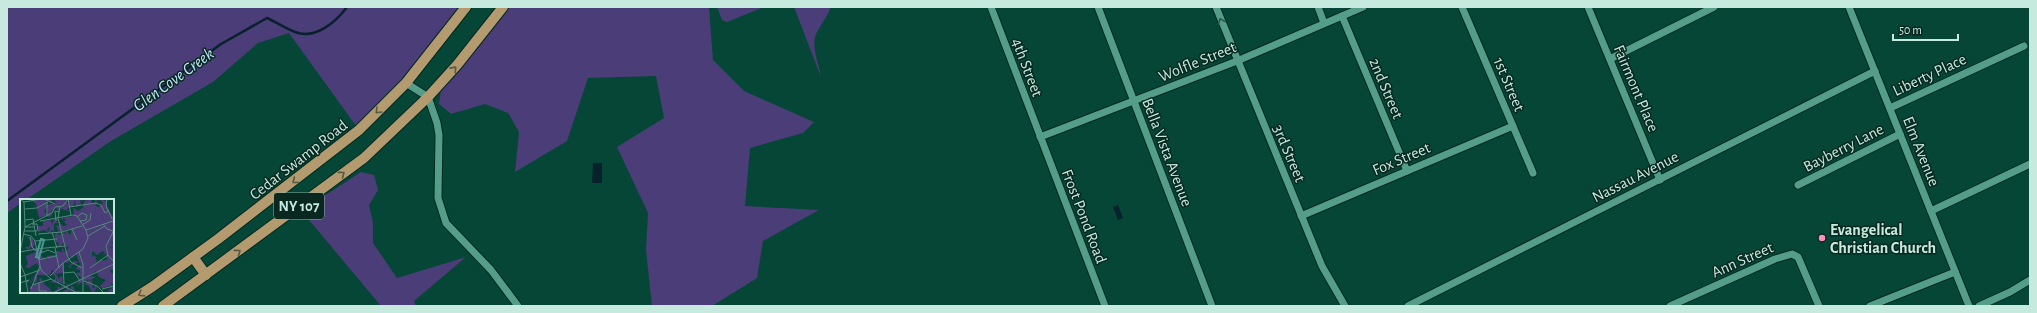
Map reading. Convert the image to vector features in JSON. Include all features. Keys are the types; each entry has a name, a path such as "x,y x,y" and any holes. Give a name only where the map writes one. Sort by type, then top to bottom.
{"main road":[{"name":"Cedar Swamp Road","path":"122,306 193,257 359,130 406,83 466,7"},
{"path":"493,19 499,7"},
{"name":"NY 107","path":"162,306 364,158 428,98 457,65 503,7"},
{"path":"193,257 206,275"}],"street":[{"name":"4th Street","path":"990,7 1040,137"},
{"name":"Bella Vista Avenue","path":"1098,7 1212,306"},
{"name":"3rd Street","path":"1216,7 1322,266 1345,306"},
{"path":"1318,7 1324,23"},
{"name":"Wolfle Street","path":"1040,137 1237,61 1363,7"},
{"name":"1st Street","path":"1462,7 1533,173"},
{"name":"Fairmont Place","path":"1588,7 1660,180"},
{"path":"1610,59 1714,7"},
{"name":"Elm Avenue","path":"1849,7 1969,306"},
{"name":"2nd Street","path":"1342,16 1407,171"},
{"name":"Liberty Place","path":"1890,108 2024,46"},
{"name":"Nassau Avenue","path":"1408,306 1875,71"},
{"path":"406,83 428,98 437,123 439,135 438,198 446,223 492,270 518,306"},
{"name":"Fox Street","path":"1302,216 1513,126"},
{"name":"Bayberry Lane","path":"1798,185 1900,134"},
{"name":"Frost Pond Road","path":"1040,137 1105,306"},
{"path":"1931,211 2030,164"},
{"name":"Ann Street","path":"1670,306 1775,259 1792,254 1798,257 1819,306"},
{"path":"1870,306 1955,272"},
{"path":"1979,306 2010,292 2030,280"}],"shaded area":[{"path":"7,7 462,7 393,96 359,130 289,33 258,43 213,82 111,141 27,199 20,199 20,204 7,213"},
{"path":"504,7 709,7 713,60 744,91 814,122 803,133 750,148 745,206 819,210 763,241 757,278 712,306 652,306 646,250 648,213 617,147 664,118 656,76 588,78 567,141 515,172 519,132 508,113 485,104 451,114 439,104 441,90"},
{"path":"717,7 764,7 727,22 722,20"},
{"path":"794,7 831,7 817,32 814,42 821,77"},
{"path":"361,172 374,175 378,190 369,205 373,223 373,243 397,278 466,257 414,301 416,306 381,306 299,208 329,193"}],"water":[{"path":"593,163 602,163 602,183 592,183"},
{"path":"1118,205 1123,218 1118,220 1113,207"}],"waterway":[{"name":"Glen Cove Creek","path":"7,201 221,44 267,18 295,32 303,34 317,32 331,24 347,7"}],"place":[{"name":"Evangelical Christian Church","path":"1822,238"}]}
